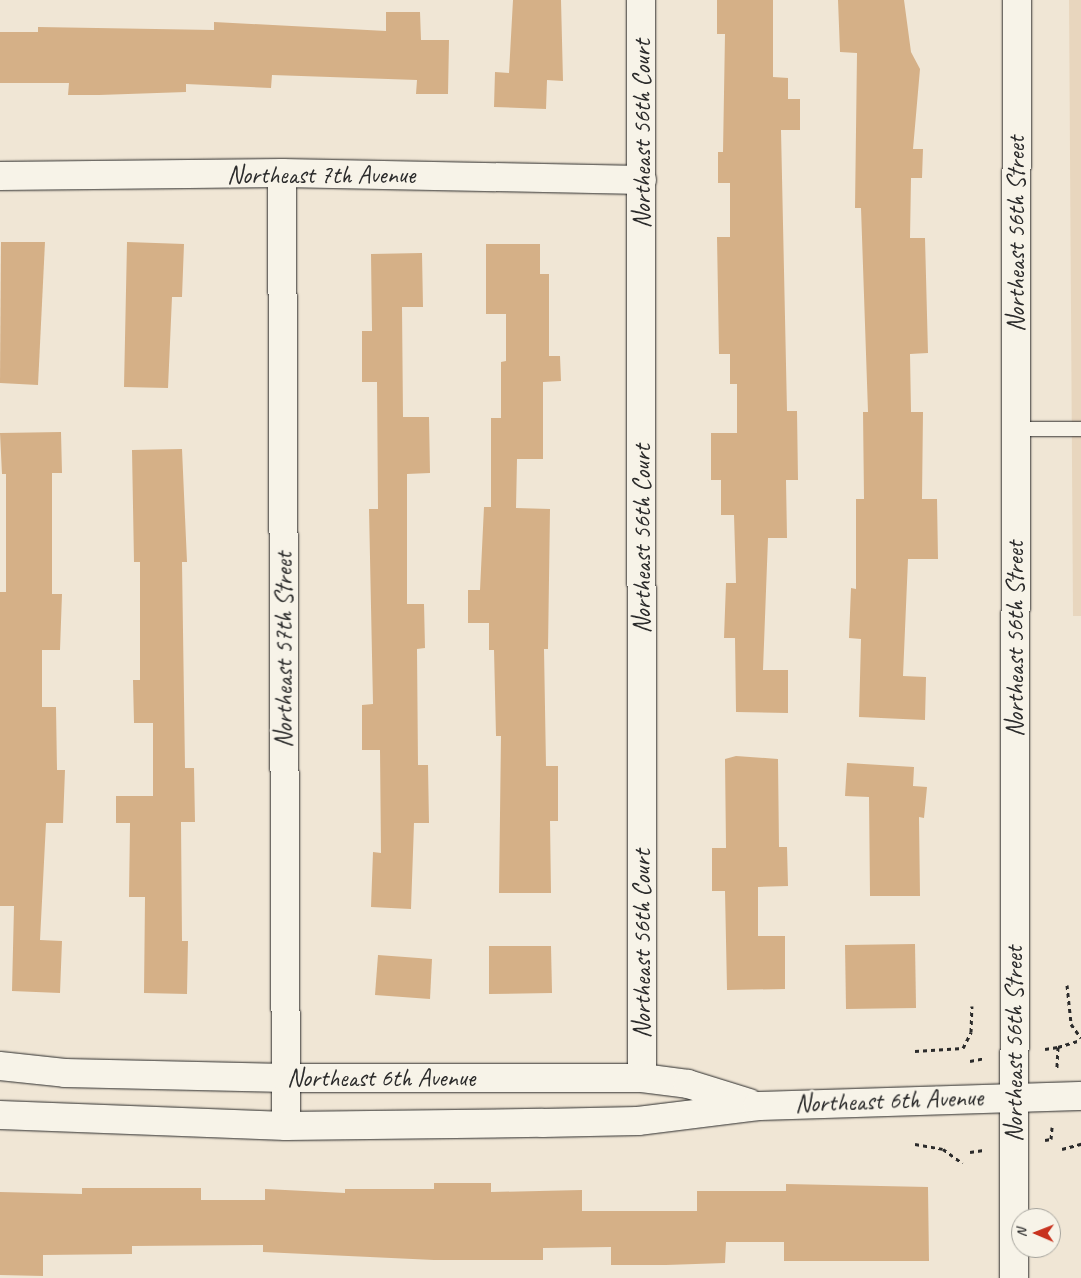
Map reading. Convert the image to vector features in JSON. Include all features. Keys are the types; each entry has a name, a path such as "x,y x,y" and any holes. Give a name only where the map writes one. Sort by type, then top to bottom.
{"street":[{"name":"Northeast 56th Court","path":"641,0 642,1078"},
{"name":"Northeast 56th Street","path":"1014,1278 1017,0"},
{"name":"Northeast 7th Avenue","path":"0,176 282,174 642,180"},
{"name":"Northeast 57th Street","path":"282,174 286,1126"},
{"name":"Northeast 6th Avenue","path":"0,1066 65,1073 286,1078 642,1078 688,1084 758,1106"},
{"name":"Northeast 6th Avenue","path":"0,1115 286,1126 638,1121 758,1106 1015,1096 1081,1096"}],"lane":[{"path":"1016,429 1081,429"}],"path":[{"path":"1058,1047 1081,1039 1071,1024 1067,985"},
{"path":"915,1051 963,1048 971,1032 972,1006"},
{"path":"915,1144 943,1149 962,1163"},
{"path":"1062,1149 1081,1144"}],"shaded area":[{"path":"1069,0 1081,0 1081,616 1073,616"}],"building":[{"path":"513,0 561,0 563,81 547,80 546,109 494,107 495,72 509,73"},
{"path":"717,0 773,0 773,77 788,78 788,99 800,99 800,130 781,130 787,411 797,411 798,480 786,480 787,538 768,538 763,670 788,670 788,713 736,712 735,638 724,638 726,583 736,583 734,515 721,515 721,480 711,480 711,433 737,433 737,384 730,384 730,354 719,354 717,237 730,237 730,183 718,183 718,152 723,152 725,34 717,34"},
{"path":"838,0 904,0 911,52 920,69 913,149 923,149 922,178 911,178 910,238 925,238 928,353 910,354 911,412 923,412 922,499 937,499 938,559 908,559 903,676 926,677 925,720 859,717 861,639 849,638 851,588 856,589 856,499 864,499 863,412 868,412 861,208 855,208 857,53 840,52"},
{"path":"386,12 420,12 421,40 449,40 448,94 416,94 417,80 272,75 271,88 186,84 186,92 99,95 68,95 69,83 0,83 0,32 38,32 38,27 214,30 214,22 386,31"},
{"path":"1,242 45,242 38,385 0,383"},
{"path":"127,242 184,244 182,297 172,297 168,388 124,387"},
{"path":"486,244 540,244 540,274 549,274 549,356 560,356 561,381 543,382 543,459 517,459 516,508 550,509 548,649 544,649 546,766 558,766 558,821 550,821 551,893 499,893 501,736 496,736 494,650 489,650 489,623 468,623 468,590 480,590 484,507 491,507 491,418 501,418 501,362 506,361 506,314 486,314"},
{"path":"422,253 423,307 402,307 403,417 429,417 430,473 407,474 407,604 424,604 425,648 417,649 418,765 428,765 429,823 414,823 411,909 371,907 373,852 381,853 380,750 362,750 362,705 373,704 369,509 378,509 377,382 362,382 362,331 372,331 371,254"},
{"path":"61,432 62,473 52,473 52,594 62,594 60,650 42,650 42,707 56,707 57,770 65,770 63,823 46,823 40,940 62,941 60,993 12,991 14,906 0,906 0,592 6,592 6,474 2,474 0,433"},
{"path":"182,449 187,562 182,562 185,768 194,768 195,822 181,822 182,941 188,941 187,994 144,993 145,897 129,897 130,823 116,823 116,796 153,796 153,723 134,723 133,680 140,680 140,562 134,562 132,450"},
{"path":"736,756 778,759 779,847 787,847 788,886 758,887 758,936 785,936 785,989 727,990 725,891 712,891 712,848 726,848 725,759"},
{"path":"847,763 914,767 913,786 927,787 924,818 919,817 920,896 870,896 869,797 845,796"},
{"path":"915,944 916,1008 846,1009 845,945"},
{"path":"489,946 551,946 552,993 489,994"},
{"path":"378,955 432,959 430,999 375,995"},
{"path":"434,1183 491,1183 491,1192 582,1190 582,1211 697,1211 697,1191 786,1191 786,1184 928,1187 929,1261 784,1261 784,1242 726,1242 725,1263 666,1265 611,1265 611,1247 543,1248 543,1260 434,1260 263,1252 263,1245 132,1246 132,1254 43,1255 43,1276 0,1275 0,1192 82,1194 82,1188 201,1188 201,1200 265,1200 265,1189 345,1193 345,1189 434,1189"}]}
